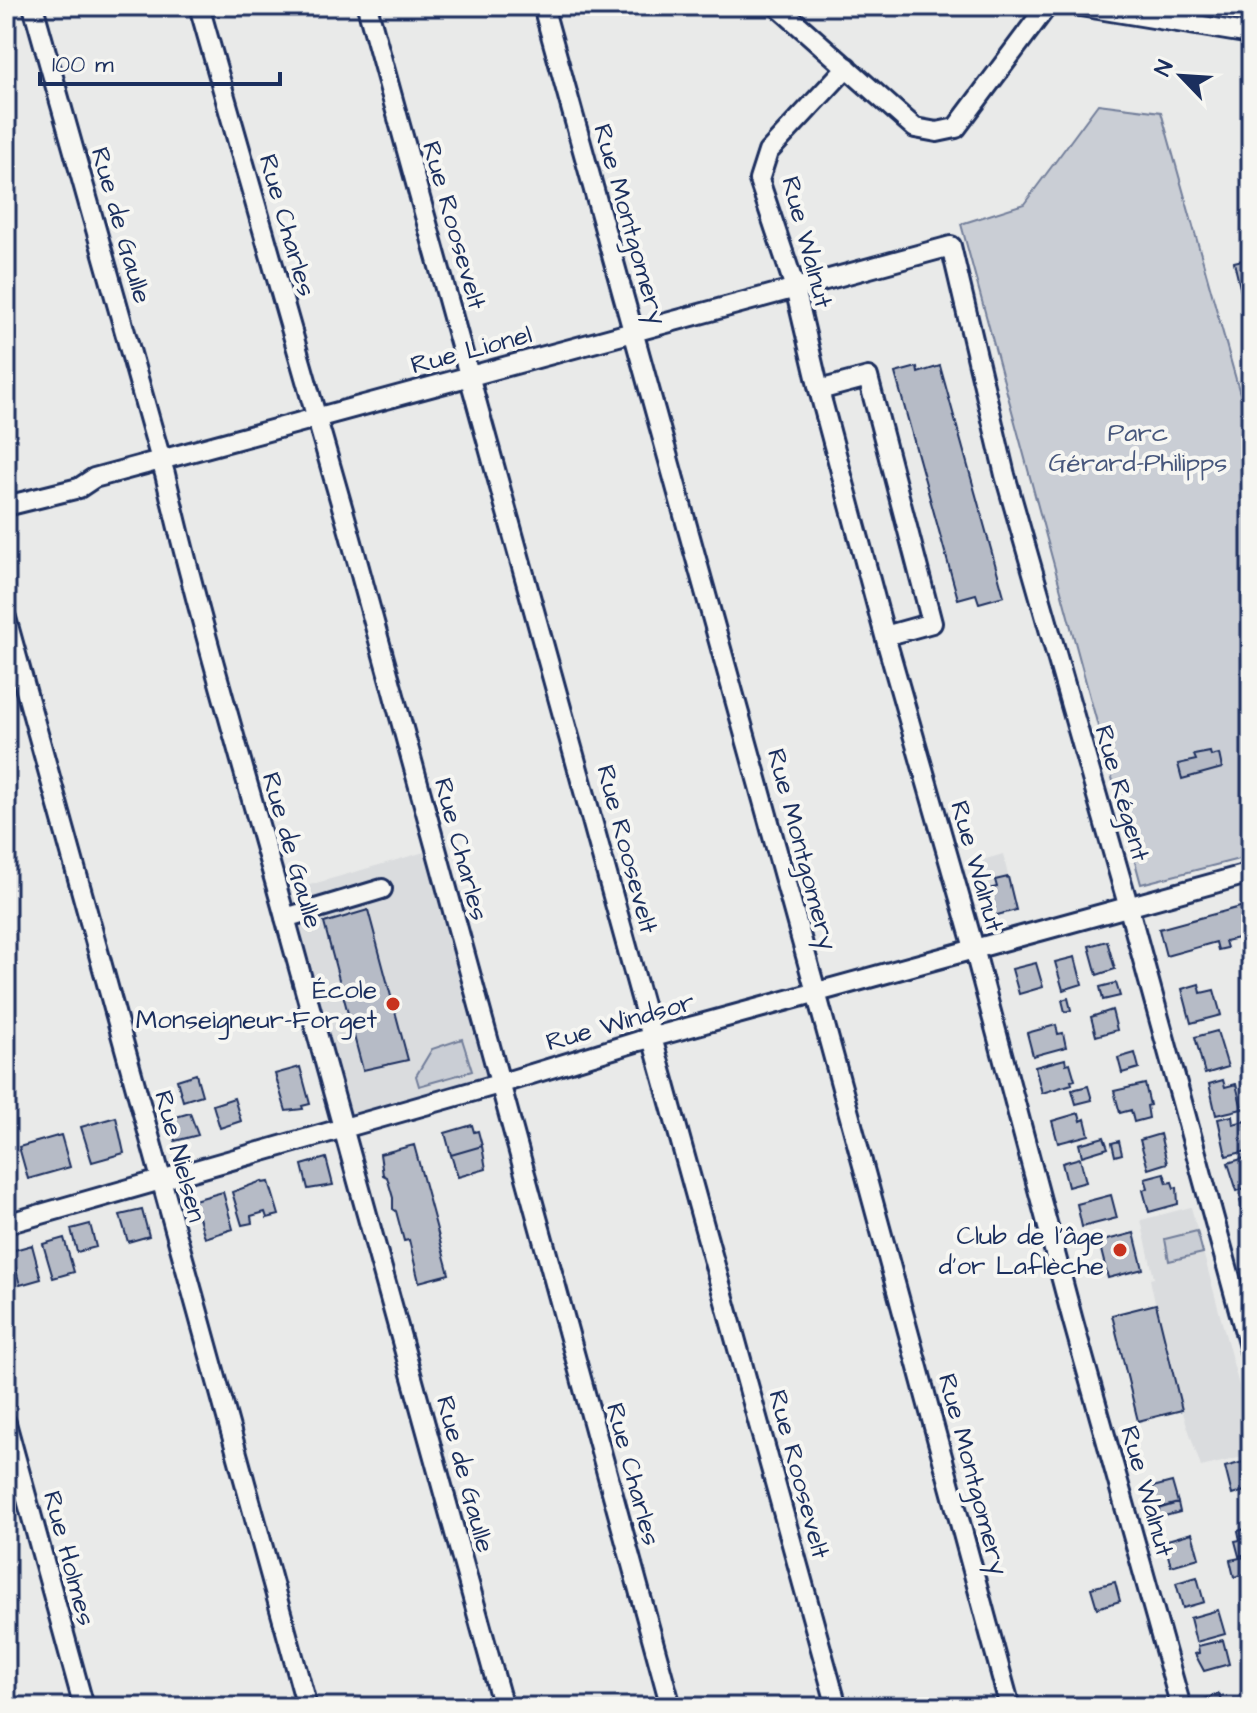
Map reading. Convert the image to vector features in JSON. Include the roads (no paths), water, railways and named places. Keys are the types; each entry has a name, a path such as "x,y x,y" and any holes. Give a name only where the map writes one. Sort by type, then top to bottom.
{"street":[{"name":"Rue de Gaulle","path":"33,6 343,1127 388,1279 503,1707"},
{"name":"Rue Charles","path":"199,6 316,418 671,1707"},
{"name":"Rue Roosevelt","path":"367,6 837,1707"},
{"name":"Rue Montgomery","path":"543,6 1010,1707"},
{"path":"777,6 915,128 937,132 956,128 1047,6"},
{"path":"1080,6 1251,34"},
{"name":"Rue Walnut","path":"847,67 768,152 759,180 795,288 885,636 974,948 1073,1321 1181,1707"},
{"name":"Rue Lionel","path":"6,506 79,488 94,478 951,246"},
{"name":"Rue Régent","path":"951,246 1005,475 1129,906 1251,1354"},
{"path":"819,390 868,377 872,391 932,623 885,636"},
{"name":"Rue Nielsen","path":"6,618 307,1707"},
{"name":"Rue Windsor","path":"6,1224 653,1037 1251,873"},
{"path":"285,918 382,889"},
{"name":"Rue Holmes","path":"6,1423 84,1707"}],"place":[{"name":"École Monseigneur-Forget","path":"393,1004"},
{"name":"Club de l'âge d'or Laflèche","path":"1120,1250"}],"park label":[{"name":"Parc Gérard-Philipps","path":"1138,447"}]}
